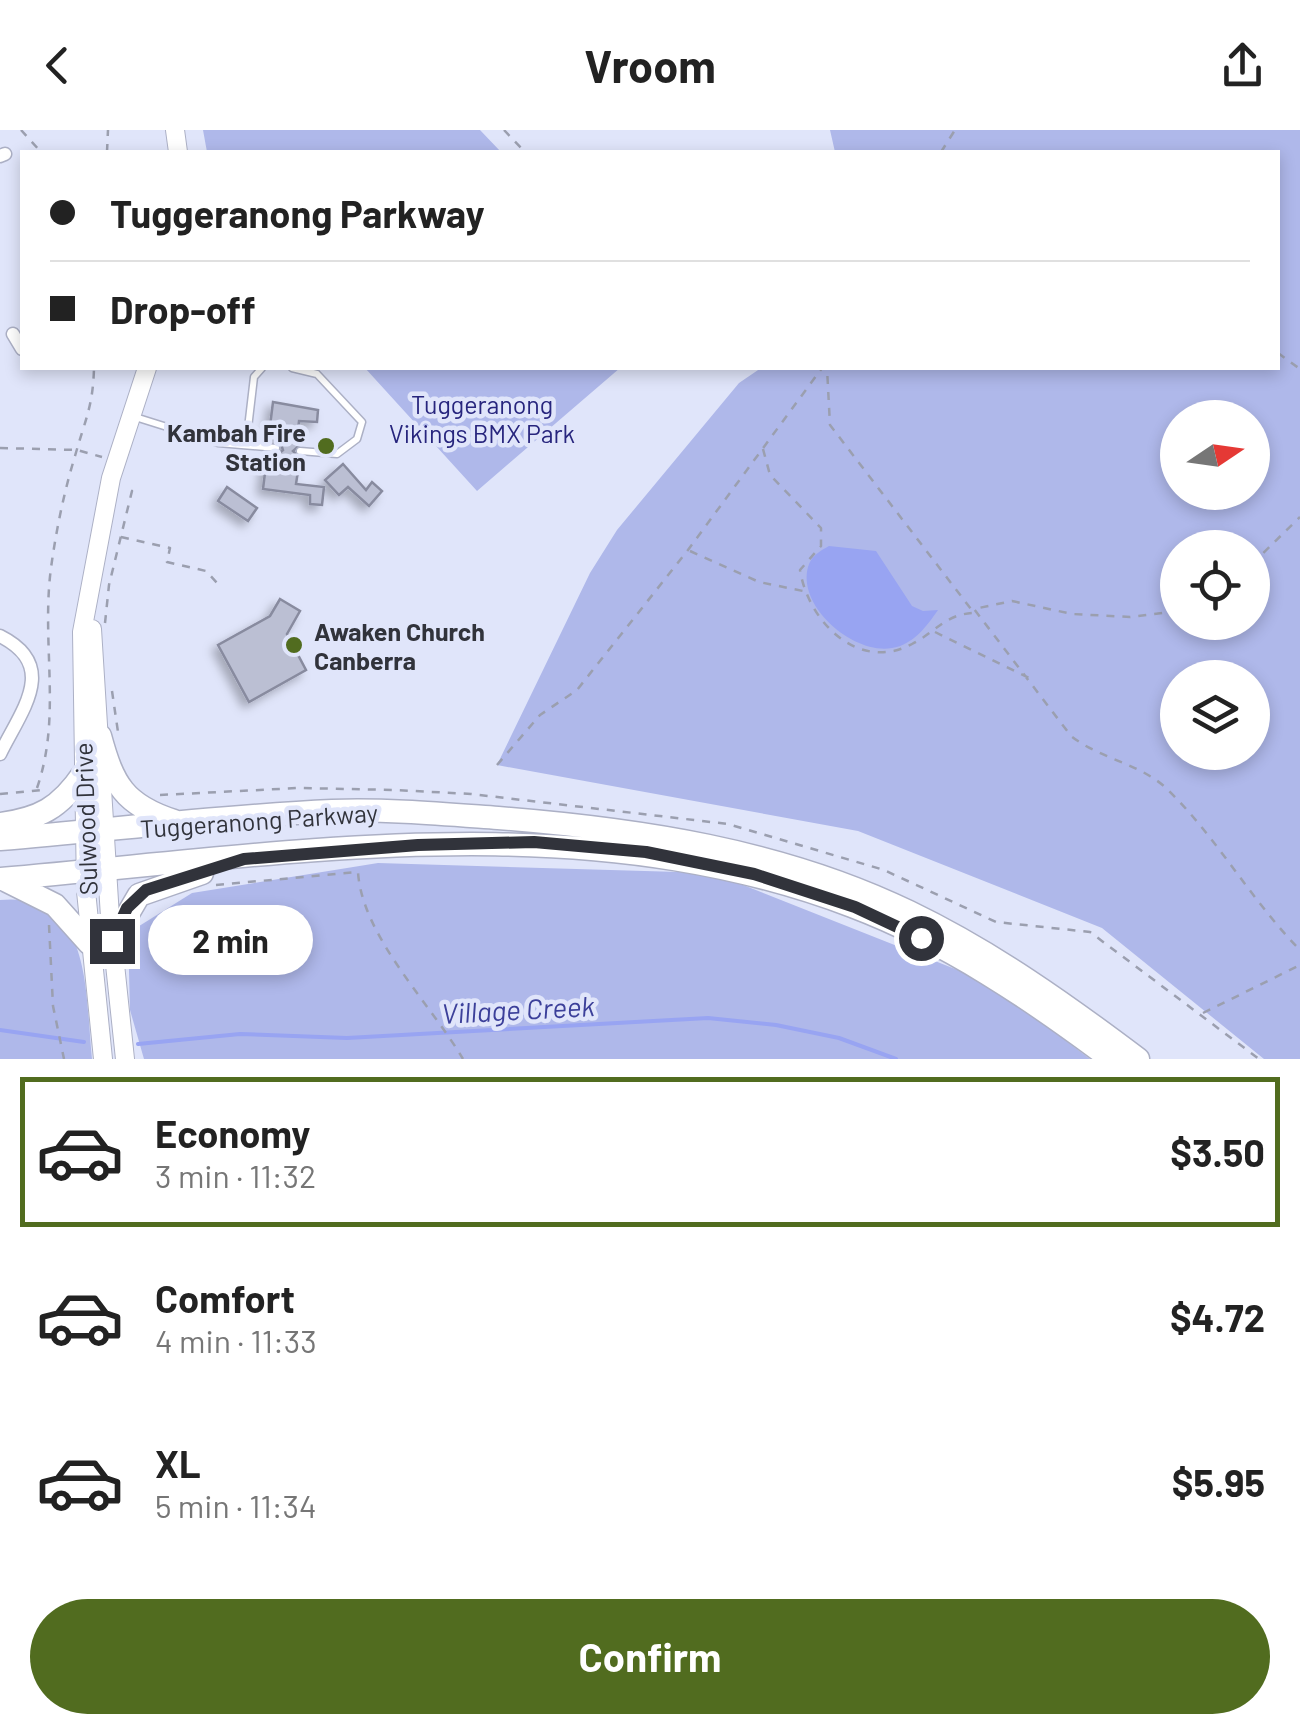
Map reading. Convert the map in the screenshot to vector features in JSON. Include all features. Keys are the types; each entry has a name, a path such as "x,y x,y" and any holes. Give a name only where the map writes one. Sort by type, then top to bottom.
{"highway":[{"path":"110,740 111,775 124,794 157,815 183,824"},
{"path":"0,824 45,814 68,796 83,774"},
{"name":"Tuggeranong Parkway","path":"0,840 280,814 392,811 561,822 710,846 834,882 908,912 1027,978 1138,1059"},
{"name":"Tuggeranong Parkway","path":"2,879 418,845 534,842 625,849 724,867 798,887 895,924 1001,981 1112,1059"},
{"path":"2,879 59,908 100,942 146,890 244,859"}],"main road":[{"name":"Sulwood Drive","path":"104,1059 94,832 83,774 81,650 111,478 146,370"},
{"name":"Sulwood Drive","path":"91,578 110,740 94,832"},
{"name":"Sulwood Drive","path":"100,942 125,1059"}],"street":[{"path":"0,636 23,651 34,675 32,688 0,754"}],"lane":[{"path":"246,445 254,377 260,370"},
{"path":"300,451 337,454 358,439 362,422 318,374 301,370"},
{"path":"131,416 218,442 276,448"}],"path":[{"path":"21,130 39,150"},
{"path":"504,130 522,150"},
{"path":"37,788 50,751 46,650 51,570 76,450 90,418 94,370"},
{"path":"497,765 540,715 577,690 823,370"},
{"path":"825,370 830,425 1032,679 1072,736 1087,749 1148,774 1164,786 1196,820 1266,915 1300,950"},
{"path":"0,448 76,450 102,458"},
{"path":"763,450 770,475 824,536 800,570 803,591 826,628 861,648 888,652 932,631 955,614 974,613 974,609"},
{"path":"105,628 132,491 123,487 124,482"},
{"path":"1270,546 1300,517"},
{"path":"120,537 170,548 167,562 206,571 218,584"},
{"path":"688,550 758,582 803,591"},
{"path":"974,609 1012,601 1072,614 1130,617 1160,614"},
{"path":"932,631 1032,679"},
{"path":"110,675 110,740"},
{"path":"0,794 37,788 48,793"},
{"path":"200,887 358,872 360,896 376,930 463,1059"},
{"path":"59,908 49,923 53,1006 64,1059"},
{"path":"1203,1013 1300,965"}],"green space":[{"path":"203,130 480,130 499,150 207,150"},
{"path":"830,130 1300,130 1300,1059 1264,1059 1102,928 858,831 497,765 590,573 617,530 739,383 758,370 1280,370 1280,150 835,150"},
{"name":"Tuggeranong Vikings BMX Park","path":"367,370 618,370 477,491"},
{"path":"378,863 713,873 988,982 1090,1059 144,1059 130,1010 128,933 192,893"},
{"path":"0,900 30,902 53,912 68,929 84,978 92,1059 0,1059"}],"shaded area":[{"path":"829,546 876,551 912,606 923,611 938,610 919,634 900,646 877,648 846,636 820,612 807,582 811,560"}],"building":[{"path":"273,402 318,410 317,422 299,421 297,439 301,444 293,451 300,458 296,484 324,487 322,505 310,504 310,495 263,489 267,456 275,457 283,450 278,435 269,434"},
{"path":"343,464 366,490 372,482 382,491 369,506 348,487 339,495 325,480"},
{"path":"227,487 257,508 248,521 218,501"},
{"path":"280,599 300,611 287,634 306,670 249,702 218,645 270,616"}],"waterway":[{"name":"Village Creek","path":"138,1044 240,1034 347,1038 708,1018 776,1025 839,1038 896,1059"},
{"name":"Village Creek","path":"0,1030 84,1042"}],"place":[{"name":"Kambah Fire Station","path":"326,446"},
{"name":"Awaken Church Canberra","path":"294,645"}],"route":[{"path":"112,941 127,908 146,890 244,859 418,845 534,842 646,852 754,874 855,907 921,938"}]}
